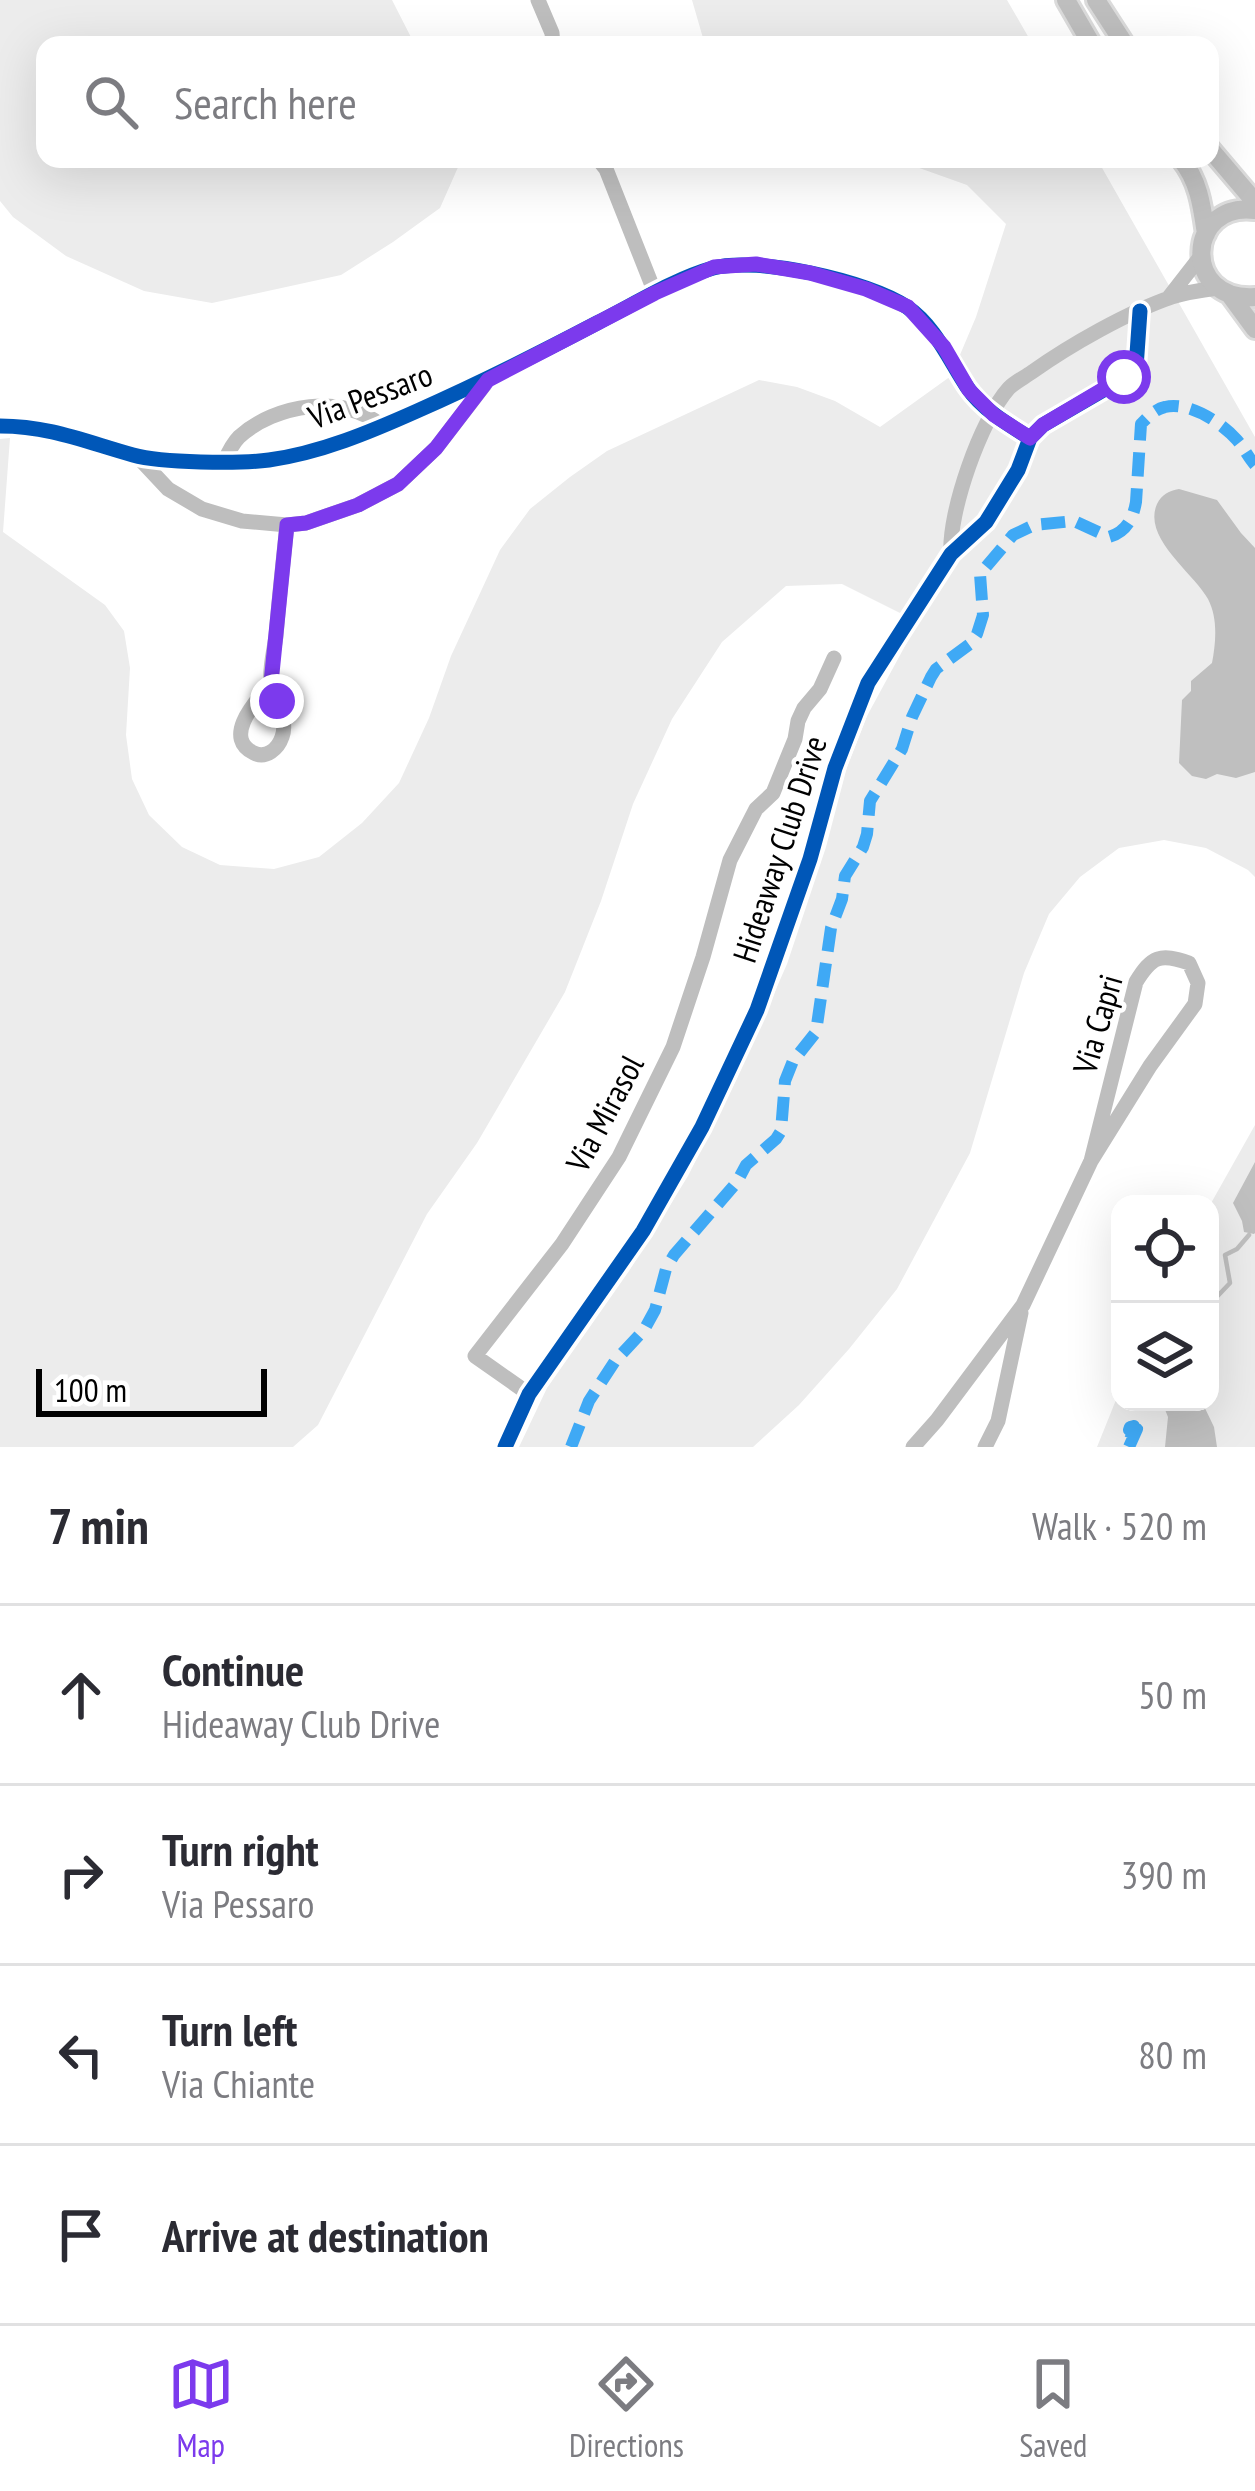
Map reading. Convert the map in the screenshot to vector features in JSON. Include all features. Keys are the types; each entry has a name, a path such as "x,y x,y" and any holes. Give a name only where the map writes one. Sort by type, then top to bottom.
{"main road":[{"path":"1066,0 1087,36"},
{"path":"1096,0 1119,36"},
{"path":"1206,234 1219,217 1255,206 1219,160"},
{"path":"1189,168 1201,198 1204,271 1255,329"},
{"path":"1224,292 1255,297"}],"street":[{"path":"538,0 555,36"},
{"path":"606,168 655,293"},
{"name":"Hideaway Club Drive","path":"1167,299 1201,256"},
{"name":"Via Pessaro","path":"0,425 58,431 138,457 271,460 382,426 488,380 714,267 756,264 810,273 908,307 944,347 969,390 994,415 1030,438"},
{"name":"Hideaway Club Drive","path":"951,554 950,535 962,486 982,435 1009,388 1057,355 1140,311 1167,299 1224,292"},
{"name":"Hideaway Club Drive","path":"505,1447 530,1394 643,1232 703,1127 757,1010 810,860 835,768 868,683 951,554 986,522 1018,470 1030,438 1043,425 1136,368 1140,311"},
{"name":"Via Pessaro","path":"138,457 168,489 202,509 242,521 306,523 358,505 398,484 436,448 488,380"},
{"name":"Via Pessaro","path":"224,462 235,441 257,423 293,409 335,406 369,414 382,426"},
{"path":"271,683 287,525"},
{"name":"Via Mirasol","path":"530,1394 476,1357 562,1244 619,1157 673,1047 730,860 756,809 773,793 798,721 835,658"},
{"name":"Via Capri","path":"913,1447 1023,1304 1091,1161 1195,1004 1198,983 1189,963 1167,956 1148,963 1136,982 1091,1161"},
{"name":"Via Capri","path":"985,1447 998,1420 1023,1304"}],"shaded area":[{"path":"0,0 392,0 410,36 36,36 36,168 458,168 440,208 341,275 212,303 144,291 66,256 13,217 0,201"},
{"path":"692,0 1007,0 1028,36 702,36"},
{"path":"919,168 1102,168 1255,437 1255,877 1206,848 1164,840 1119,848 1080,877 1049,914 1024,973 970,1153 897,1289 799,1405 753,1447 519,1447 547,1388 688,1176 737,1078 787,964 867,716 918,622 842,584 786,586 722,642 672,719 633,804 565,992 477,1143 427,1214 318,1425 293,1447 0,1447 0,439 10,438 3,532 105,605 124,631 130,668 126,735 132,779 149,815 182,847 220,865 274,869 319,857 362,823 399,783 500,550 530,509 570,477 607,451 759,380 835,401 880,427 951,376 1006,224 967,185"},
{"path":"1179,489 1217,500 1255,548 1255,772 1236,778 1192,776 1179,763 1182,700 1191,691 1191,681 1212,663 1215,630 1208,599 1157,530 1157,504"},
{"path":"1255,1125 1255,1447 1097,1447 1112,1411 1219,1411 1216,1195"},
{"path":"1255,1162 1254,1234 1244,1232 1233,1203"},
{"path":"1166,1411 1206,1411 1217,1447 1165,1447"}],"waterway":[{"path":"1211,1303 1230,1283 1225,1255 1249,1235"}],"marked path":[{"path":"571,1447 589,1401 655,1310 674,1255 746,1165 781,1131 785,1081 793,1061 816,1032 831,928 845,876 867,834 870,801 902,749 936,669 977,634 983,615 980,574 1013,535 1034,525 1074,521 1109,537 1124,528 1136,502 1141,424 1161,408 1184,407 1214,421 1237,440 1255,465"},
{"path":"1129,1447 1137,1429 1131,1424 1127,1431 1135,1431 1131,1428"}],"cycle path":[{"path":"0,426 52,432 162,460 239,462 288,457 344,441 440,401 683,279 713,268 757,265 841,280 907,307 934,334 980,402 1030,438"},
{"path":"505,1447 529,1394 643,1231 702,1127 757,1010 810,859 835,768 868,683 951,554 986,522 1018,470 1030,438 1043,425 1136,368 1140,311"}],"route":[{"path":"277,701 271,683 287,525 358,505 398,484 436,448 488,380 714,267 756,264 810,273 908,307 944,347 969,390 994,415 1030,438 1043,425 1124,377"}]}
